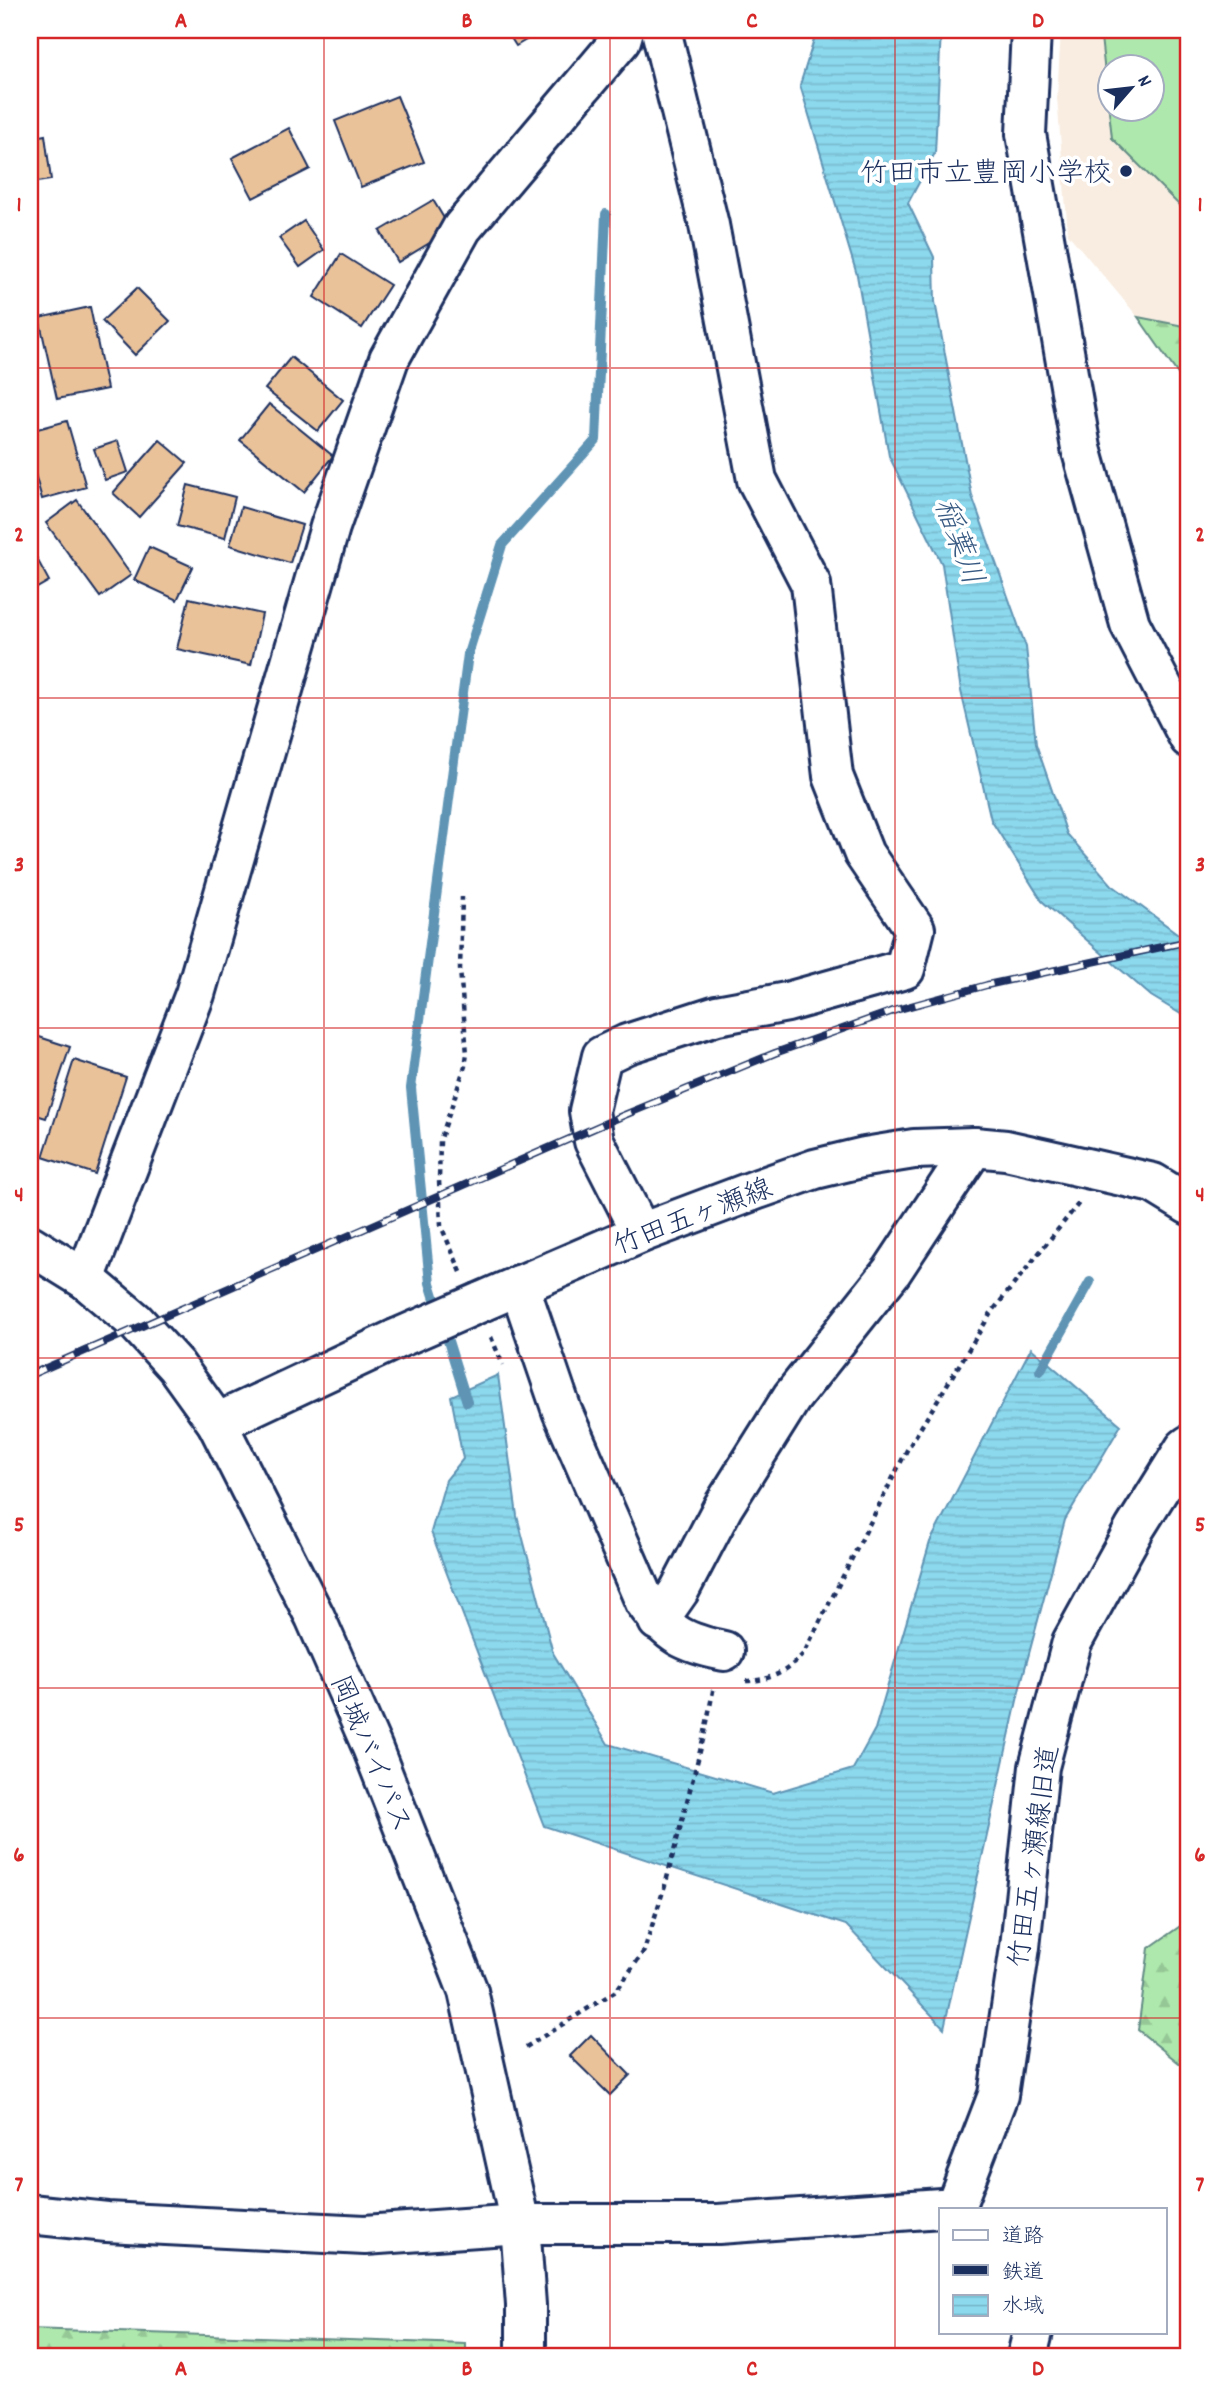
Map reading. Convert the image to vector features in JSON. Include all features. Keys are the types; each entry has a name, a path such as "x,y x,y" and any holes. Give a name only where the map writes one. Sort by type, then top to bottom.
{"main road":[{"path":"85,1279 195,994 331,527 389,359 462,228 621,40 624,30"},
{"path":"641,1233 594,1141 589,1111 602,1056 627,1044 717,1015 787,1002 905,970 915,929 864,854 833,776 811,584 757,480 709,225 661,30"},
{"path":"1031,30 1026,134 1081,448 1130,624 1189,737"},
{"path":"658,1621 680,1591 723,1507 792,1396 892,1271 974,1147"},
{"name":"竹田五ヶ瀬線","path":"217,1423 396,1339 479,1306 519,1285 641,1233 815,1169 865,1157 914,1149 974,1147 1006,1150 1153,1183 1189,1205"},
{"name":"岡城バイパス","path":"30,1245 85,1279 135,1321 176,1366 217,1423 315,1617 372,1747 468,1991 520,2224 526,2305 526,2356"},
{"path":"519,1285 562,1411 645,1602 658,1621 726,1671"},
{"name":"竹田五ヶ瀬線旧道","path":"956,2208 998,2095 1020,1947 1039,1767 1072,1642 1135,1528 1189,1445"},
{"path":"30,2214 107,2222 365,2235 520,2224 718,2224 939,2209"},
{"path":"1027,2356 1032,2334"}],"path":[{"path":"462,897 460,969 467,1055 440,1141 441,1226 505,1369"},
{"path":"526,2047 616,1990 644,1951 666,1882 705,1732 726,1671 771,1678 793,1665 804,1653 907,1450 991,1313 1082,1199"}],"shaded area":[{"name":"竹田市立豊岡小学校","path":"1061,30 1189,30 1189,327 1138,317 1068,234 1057,97"}],"green space":[{"path":"1109,30 1189,30 1189,210 1184,210 1112,138 1110,122 1166,122 1166,52 1103,52 1101,37"},
{"path":"1138,317 1189,327 1189,390"},
{"path":"1189,1920 1189,2071 1138,2030 1149,1948"},
{"path":"30,2329 466,2344 466,2356 30,2356"}],"water":[{"name":"稲葉川","path":"817,30 941,30 935,153 908,203 934,257 935,302 972,496 1026,647 1036,744 1067,834 1112,885 1189,942 1189,1019 1151,996 1042,901 991,820 961,691 942,564 889,456 857,275 800,85"},
{"path":"1031,1348 1121,1425 1065,1520 1020,1687 944,2028 846,1925 544,1826 431,1532 446,1480 463,1459 451,1396 498,1375 517,1516 553,1653 608,1744 773,1793 853,1769 875,1729 930,1542"}],"building":[{"path":"506,30 543,30 516,46"},
{"path":"397,96 424,162 361,187 335,121"},
{"path":"289,128 310,169 253,198 232,158"},
{"path":"45,135 51,180 30,183 30,138"},
{"path":"433,200 451,230 398,262 380,231"},
{"path":"304,221 324,250 300,267 279,238"},
{"path":"341,254 390,285 362,328 314,297"},
{"path":"137,288 170,321 135,355 102,321"},
{"path":"90,307 107,389 57,399 39,318"},
{"path":"291,357 343,400 318,431 265,389"},
{"path":"269,404 333,456 304,492 240,440"},
{"path":"67,421 86,487 42,499 30,456 30,431"},
{"path":"160,440 187,463 139,517 113,493"},
{"path":"118,441 128,472 105,480 94,449"},
{"path":"188,485 235,497 225,538 177,526"},
{"path":"77,500 131,575 100,597 46,523"},
{"path":"241,507 302,525 290,563 230,545"},
{"path":"30,546 49,581 30,592"},
{"path":"149,547 193,567 177,600 134,580"},
{"path":"189,598 262,614 251,665 177,649"},
{"path":"30,1034 70,1047 46,1118 30,1113"},
{"path":"74,1060 126,1077 95,1174 43,1157"},
{"path":"591,2035 630,2075 610,2095 570,2056"}],"waterway":[{"path":"467,1402 430,1283 411,1088 468,654 502,545 596,440 606,214"},
{"path":"1040,1371 1090,1282"}],"railway":[{"path":"30,1375 622,1116 775,1053 896,1010 987,985 1189,941"}],"place":[{"name":"竹田市立豊岡小学校","path":"1126,171"}]}
